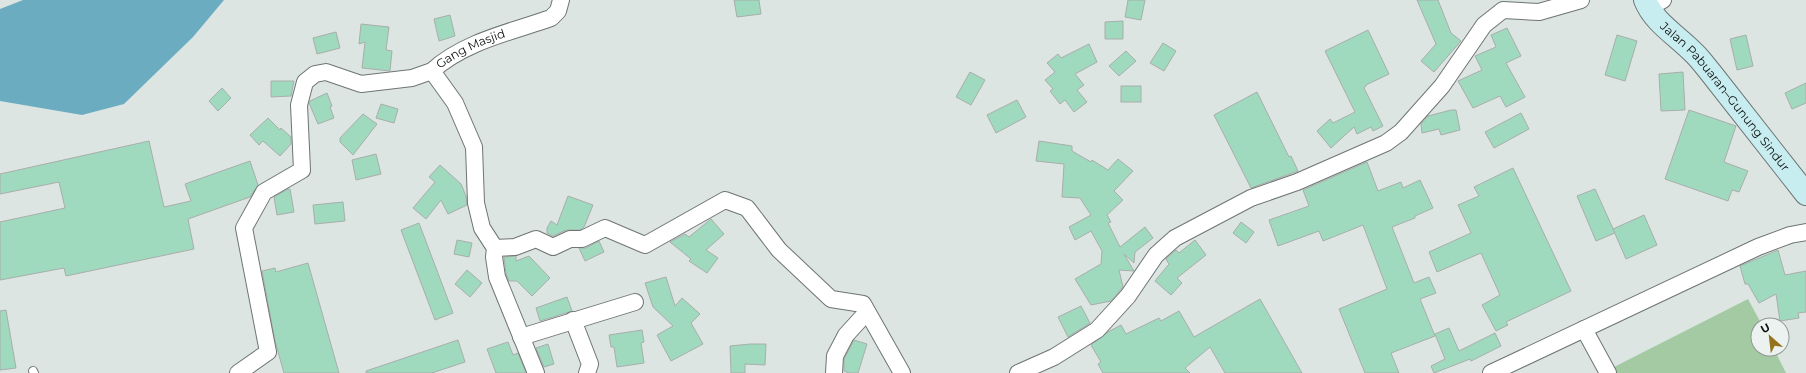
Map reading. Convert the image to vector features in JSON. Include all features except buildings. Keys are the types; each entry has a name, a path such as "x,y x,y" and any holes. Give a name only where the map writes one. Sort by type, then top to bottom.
{"street":[{"name":"Gang Masjid","path":"495,248 482,228 476,204 474,148 454,103 432,71 443,60 462,49 551,18 558,11 560,0"},
{"path":"1018,373 1054,357 1096,330 1128,296 1156,255 1175,238 1251,198 1297,182 1386,143 1401,132 1442,86 1484,25 1503,10 1539,12 1581,0"},
{"name":"Jalan Pabuaran–Gunung Sindur","path":"1652,3 1703,64 1806,194"},
{"path":"238,373 268,352 244,228 264,192 302,170 299,105 305,82 315,74 326,72 361,84 412,78 432,71"},
{"path":"536,373 497,277 494,256 495,248 515,246 536,240 553,247 570,239 582,239 605,228 645,245 725,200 747,208 779,250 832,299 863,304 902,373"},
{"path":"1491,373 1758,247 1790,235 1806,232"},
{"path":"521,337 635,302"},
{"path":"834,373 835,356 846,335 867,312"},
{"path":"573,320 590,364 587,373"},
{"path":"1584,329 1608,373"}],"green space":[{"path":"1748,299 1758,317 1750,317 1750,357 1778,357 1786,373 1613,373 1610,369"}],"water":[{"path":"23,0 224,0 193,37 124,104 82,115 0,101 0,9"}]}
